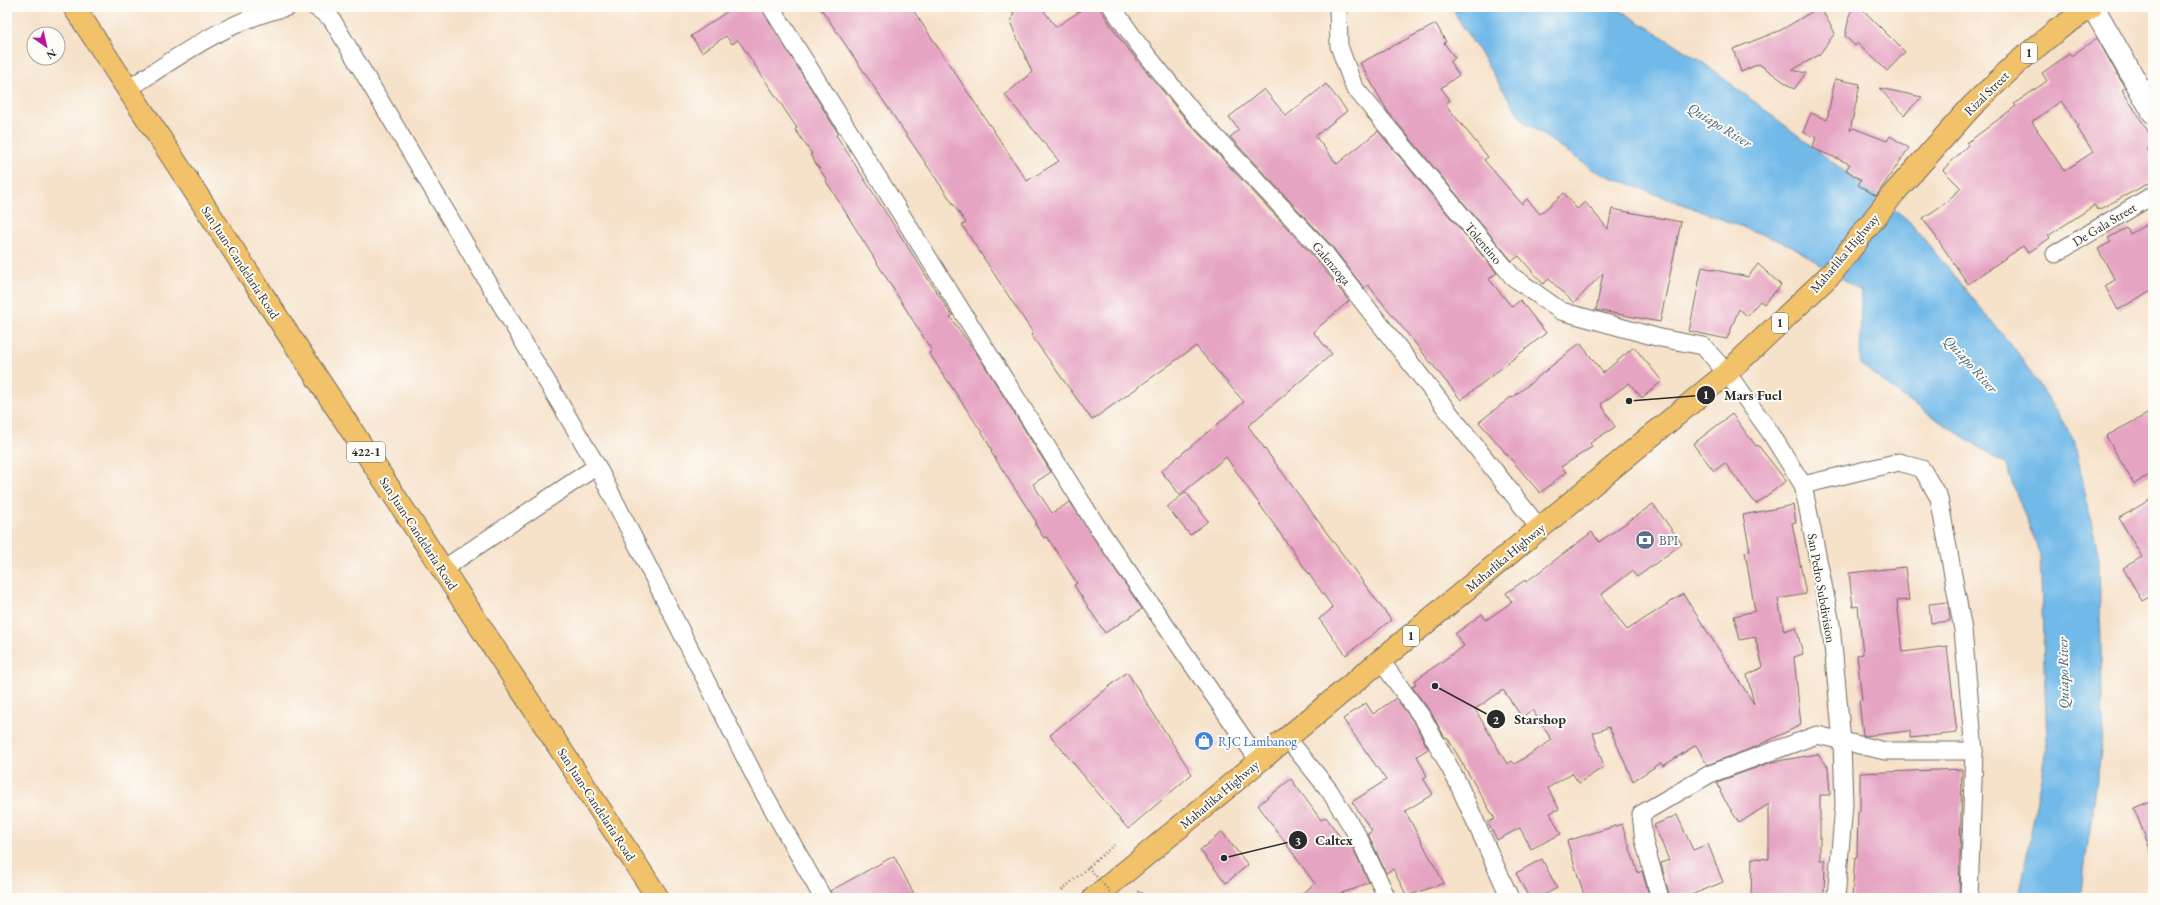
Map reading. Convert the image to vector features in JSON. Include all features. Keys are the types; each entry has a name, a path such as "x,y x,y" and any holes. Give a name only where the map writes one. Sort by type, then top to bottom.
{"main road":[{"name":"San Juan-Candelaria Road","path":"74,7 658,898"},
{"name":"Rizal Street","path":"1894,193 1972,106 2017,63 2056,30 2092,7"},
{"name":"Maharlika Highway","path":"1094,898 1728,373 1832,272 1894,193"}],"street":[{"path":"128,89 207,38 251,19 288,7"},
{"path":"315,7 331,18 597,466 758,783 823,898"},
{"path":"771,7 1096,525 1259,761"},
{"name":"Galenzoga","path":"1112,7 1138,44 1196,116 1324,252 1540,529"},
{"name":"Tolentino","path":"1338,7 1339,46 1354,87 1513,277 1561,311 1660,338 1703,346 1728,373"},
{"path":"2092,7 2153,112"},
{"name":"De Gala Street","path":"2055,254 2153,195"},
{"name":"San Pedro Subdivision","path":"1728,373 1770,432 1803,485 1831,624 1842,742 1844,805 1836,898"},
{"path":"1803,485 1899,462 1922,469 1939,498 1963,630 1974,751 1969,898"},
{"path":"443,569 597,466"},
{"path":"1381,661 1424,720 1457,781 1510,898"},
{"path":"1660,898 1644,841 1641,814 1710,774 1816,735 1885,751 1974,751"},
{"path":"1287,738 1329,790 1359,838 1388,898"}],"path":[{"path":"1062,890 1114,845"},
{"path":"1088,867 1115,898"},
{"path":"1133,898 1140,892 1144,896 1141,898"}],"water":[{"name":"Quiapo River","path":"1455,7 1615,7 1701,61 1908,220 2017,352 2074,439 2099,559 2103,738 2080,898 2019,898 2047,744 2040,555 2005,464 1904,398 1860,364 1861,291 1792,246 1595,171 1523,121 1455,14"}],"building":[{"path":"734,7 761,7 838,133 836,135 952,316 950,317 978,355 1051,472 1033,484 1052,513 1070,502 1142,609 1105,633 1074,585 1077,583 1047,537 1044,538 1035,524 1037,523 991,452 992,451 985,437 929,353 932,351 826,181 827,180 810,155 812,154 795,129 797,128 738,40 732,44 726,36 702,52 691,36"},
{"path":"820,7 911,7 1027,181 1059,161 1005,95 1032,72 1011,24 1014,10 1019,7 1041,7 1056,27 1086,7 1099,7 1120,39 1188,122 1315,258 1349,301 1313,332 1332,354 1248,426 1391,620 1346,655 1319,619 1333,608 1226,457 1180,495 1161,471 1244,402 1196,346 1092,420 1031,335 1033,333 962,225 966,223"},
{"path":"1820,7 1835,33 1819,55 1792,70 1806,73 1794,89 1759,64 1741,72 1733,49 1781,30"},
{"path":"1855,7 1860,7 1905,52 1887,71 1858,43 1855,46 1845,36 1850,13"},
{"path":"1436,24 1446,42 1444,43 1455,58 1450,62 1459,75 1441,88 1450,100 1445,104 1488,157 1484,160 1522,204 1527,199 1540,214 1564,193 1577,209 1585,202 1608,229 1612,209 1681,222 1660,322 1596,310 1603,273 1574,303 1549,279 1543,284 1519,256 1512,261 1388,112 1360,63"},
{"path":"2097,38 2125,88 2122,90 2153,139 2153,146 2147,149 2153,160 2153,181 2098,210 2095,205 2048,236 2050,238 2028,253 2023,246 1968,284 1923,218 1944,204 1961,188 1943,170 1968,145 1967,143 2016,106 2014,104 2047,81 2042,73 2069,54 2071,56","holes":["2061,101 2079,126 2077,127 2093,152 2064,171 2032,122"]},
{"path":"1835,79 1860,84 1850,131 1853,128 1887,141 1890,136 1909,148 1876,196 1858,185 1861,180 1846,170 1850,164 1812,148 1816,138 1803,132 1811,113 1827,120"},
{"path":"1326,84 1347,111 1315,136 1337,164 1378,131 1497,273 1489,279 1512,307 1520,300 1546,333 1461,400 1368,285 1364,288 1330,244 1230,137 1239,130 1229,117 1264,89 1286,116"},
{"path":"1879,88 1922,97 1904,115"},
{"path":"2153,221 2153,289 2118,310 2105,286 2115,280 2098,249 2111,242 2108,238 2127,228 2130,234"},
{"path":"1758,264 1781,285 1764,304 1760,301 1747,316 1739,309 1727,339 1689,331 1702,267 1748,277"},
{"path":"1580,343 1603,373 1634,347 1662,381 1642,398 1629,383 1601,404 1615,427 1590,443 1592,447 1561,467 1566,472 1540,493 1479,422 1511,397 1512,398"},
{"path":"2153,411 2153,473 2134,484 2106,436"},
{"path":"1732,414 1756,446 1758,445 1786,481 1756,504 1725,463 1714,471 1693,444"},
{"path":"1186,492 1208,521 1190,535 1167,507"},
{"path":"2153,498 2153,595 2142,601 2123,568 2142,557 2119,518"},
{"path":"1653,504 1682,544 1637,577 1632,571 1601,595 1627,630 1683,594 1754,704 1747,675 1763,667 1755,637 1740,640 1734,616 1755,611 1745,552 1750,551 1743,515 1793,505 1796,522 1792,523 1806,594 1778,599 1784,631 1796,627 1803,654 1794,657 1801,725 1755,747 1707,765 1696,745 1663,766 1661,763 1633,781 1609,727 1593,733 1604,767 1579,783 1572,773 1548,788 1559,809 1550,813 1561,834 1531,849 1520,828 1497,840 1488,822 1495,819 1447,737 1445,738 1432,714 1412,687 1416,684 1414,681 1464,646 1455,634 1482,614 1486,620 1512,602 1506,593 1525,580 1526,582 1592,532 1599,542","holes":["1503,690 1522,717 1532,710 1552,740 1515,764 1512,761 1507,764 1475,709"]},
{"path":"1905,567 1909,600 1897,601 1903,652 1947,646 1957,733 1910,738 1910,731 1863,736 1859,700 1862,700 1857,655 1863,654 1858,606 1853,607 1849,573"},
{"path":"1948,602 1950,621 1931,623 1929,604"},
{"path":"1127,672 1192,774 1128,829 1050,735"},
{"path":"1396,698 1416,725 1428,749 1417,756 1427,776 1423,778 1433,794 1405,811 1444,883 1407,896 1393,869 1386,873 1368,834 1372,831 1352,802 1386,780 1343,719 1366,703 1373,714"},
{"path":"1818,754 1828,767 1830,795 1820,795 1820,860 1825,860 1824,898 1751,898 1752,858 1769,859 1769,804 1739,823 1720,792 1721,791 1717,782 1772,762"},
{"path":"1962,769 1959,898 1852,898 1855,857 1857,857 1858,811 1860,811 1860,773"},
{"path":"1291,779 1321,820 1326,817 1347,847 1351,844 1369,882 1357,888 1326,898 1296,898 1315,884 1258,805"},
{"path":"2153,800 2153,854 2152,854 2134,808"},
{"path":"1677,815 1693,850 1708,844 1723,882 1684,898 1670,898 1661,863 1669,860 1654,825"},
{"path":"1622,824 1638,873 1642,871 1650,898 1585,898 1567,841"},
{"path":"1222,832 1248,865 1226,883 1200,850"},
{"path":"894,856 916,898 833,898 830,891"},
{"path":"1542,859 1557,888 1538,898 1529,898 1516,873"}],"place":[{"name":"Mars Fuel","path":"1629,401"},
{"name":"BPI","path":"1645,540"},
{"name":"Starshop","path":"1435,686"},
{"name":"RJC Lambanog","path":"1204,741"},
{"name":"Caltex","path":"1224,858"}]}
